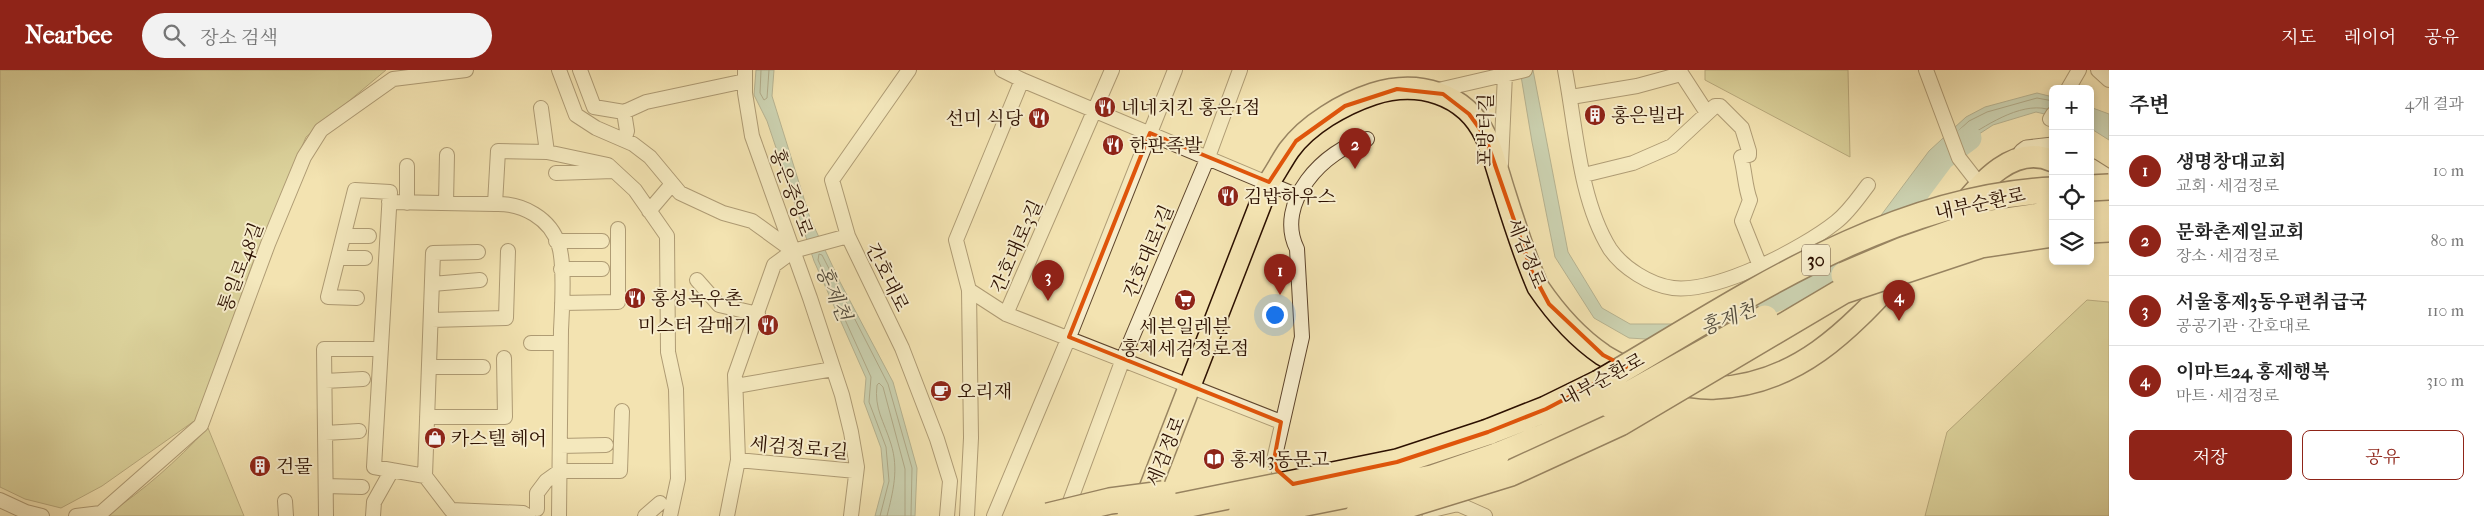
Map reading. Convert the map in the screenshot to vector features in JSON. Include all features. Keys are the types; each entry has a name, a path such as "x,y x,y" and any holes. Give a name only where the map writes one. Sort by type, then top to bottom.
{"highway":[{"path":"2094,187 2109,187"},
{"name":"내부순환로","path":"1130,516 1397,462 1488,432 1546,409 1599,383 1796,269 1872,233 1956,204 2049,191"},
{"path":"2094,210 2109,211"},
{"name":"내부순환로","path":"1240,516 1432,478 1496,456 1548,435 1610,405 1827,283 1894,253 1971,226 2049,215"},
{"path":"2094,230 2109,229"},
{"path":"1358,516 1404,506 1511,473 1611,427 1843,292 1980,245 2049,235"},
{"path":"1048,516 1139,496 1190,491 1252,492"}],"main road":[{"name":"세검정로","path":"1139,516 1269,182 1296,141 1318,123 1344,106 1362,98 1397,89 1415,88 1434,91 1459,104 1486,136 1538,287 1549,304 1568,325 1603,355 1641,376 1673,384 1715,388 1753,382 1790,370 1824,348 1857,320 1914,260 1980,184 2015,160"},
{"path":"2015,160 2027,150 2049,147"},
{"path":"2015,160 2044,158 2049,160"},
{"path":"2094,171 2109,180"},
{"path":"2094,190 2109,201"}],"street":[{"name":"통일로48길","path":"76,516 102,512 201,424 271,236 304,157 321,130 393,79 466,70"},
{"path":"559,70 576,115 596,128 624,140 650,157 680,193 723,213 752,221 793,251 848,236"},
{"path":"580,70 594,107 624,112 627,131 624,140"},
{"name":"간호대로","path":"909,70 832,180 848,236 902,348 937,440 950,481 947,516"},
{"path":"1002,70 1269,182 1298,196"},
{"path":"1095,110 1112,70"},
{"path":"994,516 1069,337 1175,70"},
{"name":"간호대로1길","path":"1064,516 1123,359 1208,157 1240,70"},
{"path":"1434,91 1505,73 1525,70"},
{"path":"1565,70 1591,208 1599,229 1612,251 1646,280 1673,288 1688,288 1722,281 1760,266 1811,239 1836,222 1868,185"},
{"path":"1926,70 1959,158 1980,184"},
{"path":"2070,85 2079,70"},
{"path":"2098,70 2109,80"},
{"path":"1570,97 1637,86 1680,72 1708,113"},
{"name":"포방터길","path":"1504,191 1500,152 1505,73"},
{"name":"홍은중앙로","path":"624,112 646,102 745,76 752,136 833,369 851,432 856,471 851,516"},
{"path":"969,290 956,240 1022,80"},
{"path":"1584,175 1633,163 1672,146 1715,106 1720,106 1744,131 1750,152 1741,158 1746,175 1746,190 1750,201 1743,215 1742,224 1760,266"},
{"path":"541,108 547,152"},
{"name":"간호대로3길","path":"969,290 1006,314 1095,110"},
{"path":"1321,516 1317,504 1277,470 1274,455 1302,337 1297,249 1292,237 1294,210 1298,196 1310,176 1330,155 1344,146 1367,139"},
{"path":"494,204 498,151 547,152 608,165 635,190 667,236 668,352 676,389 678,479 670,516"},
{"path":"446,203 447,154"},
{"path":"407,166 407,202"},
{"path":"556,173 614,171"},
{"path":"649,211 672,184"},
{"path":"357,298 328,297 356,190 390,192 374,466 426,476"},
{"path":"389,202 510,204 526,208 549,226 559,246 561,269 559,516"},
{"path":"562,303 618,302 618,229"},
{"path":"344,236 369,236"},
{"path":"556,241 602,241"},
{"path":"431,320 506,318 508,251"},
{"name":"세검정로1길","path":"730,515 738,460 735,375 774,265 793,251"},
{"path":"478,252 433,253 426,476 451,513 528,514 537,493 546,481 560,471 620,471 622,411"},
{"path":"338,258 365,258"},
{"path":"561,269 602,269"},
{"path":"432,284 480,280"},
{"path":"697,280 719,304 758,314"},
{"name":"간호대로3길","path":"967,516 971,438 969,290"},
{"path":"1006,314 1069,337 1281,422"},
{"path":"531,343 561,343"},
{"path":"326,516 324,349 381,348"},
{"path":"427,417 505,417 504,358"},
{"path":"429,367 482,367"},
{"path":"736,386 833,369"},
{"path":"325,381 363,379"},
{"path":"325,433 359,431"},
{"path":"560,446 606,445"},
{"name":"세검정로1길","path":"738,460 856,471"},
{"path":"373,516 374,502 392,470"},
{"path":"326,486 362,487"},
{"path":"0,500 26,512 42,516"},
{"path":"285,501 286,516"},
{"path":"645,516 660,503"},
{"path":"1416,515 1458,504 1485,516"}],"highlighted area":[{"path":"1397,89 1443,94 1469,114 1485,136 1532,272 1549,304 1603,355 1626,367 1546,409 1488,432 1397,462 1293,484 1277,470 1274,460 1281,422 1069,337 1150,133 1269,182 1296,141 1345,106"}],"shaded area":[{"path":"0,70 386,70 306,137 252,265 197,419 102,486 61,508 25,499 0,487"},
{"path":"1705,70 1848,70 1850,157 1705,80"},
{"path":"2087,300 2109,302 2109,516 1925,516 1947,432"},
{"path":"208,428 244,516 105,516 134,496 159,475"}],"water":[{"name":"홍제천","path":"756,70 774,70 772,96 810,218 840,282 893,382 917,468 915,516 875,516 884,482 881,448 864,402 866,378 814,261 767,121 754,95"},
{"path":"1520,70 1533,70 1568,252 1602,308 1630,324 1680,324 1873,226 1929,151 1966,117 1985,107 2037,93 2049,96 2049,115 2036,112 1993,125 1942,158 1881,240 1792,293 1678,341 1629,338 1594,318 1555,257"},
{"path":"2094,108 2109,114 2109,140 2094,131"}],"waterway":[{"name":"홍제천","path":"1761,305 1792,293 1881,240 1942,158 1969,138"}],"place":[{"name":"네네치킨 홍은1점","path":"1105,107"},
{"name":"홍은빌라","path":"1595,115"},
{"name":"선미 식당","path":"1039,118"},
{"name":"한판족발","path":"1113,145"},
{"name":"문화촌제일교회","path":"1355,169"},
{"name":"김밥하우스","path":"1228,196"},
{"name":"생명창대교회","path":"1280,295"},
{"name":"홍성녹우촌","path":"635,298"},
{"name":"세븐일레븐 홍제세검정로점","path":"1185,300"},
{"name":"서울홍제3동우편취급국","path":"1048,301"},
{"name":"이마트24 홍제행복","path":"1899,321"},
{"name":"미스터 갈매기","path":"768,325"},
{"name":"오리재","path":"941,391"},
{"name":"카스텔 헤어","path":"435,438"},
{"name":"홍제3동문고","path":"1214,459"},
{"name":"건물","path":"260,466"}]}
